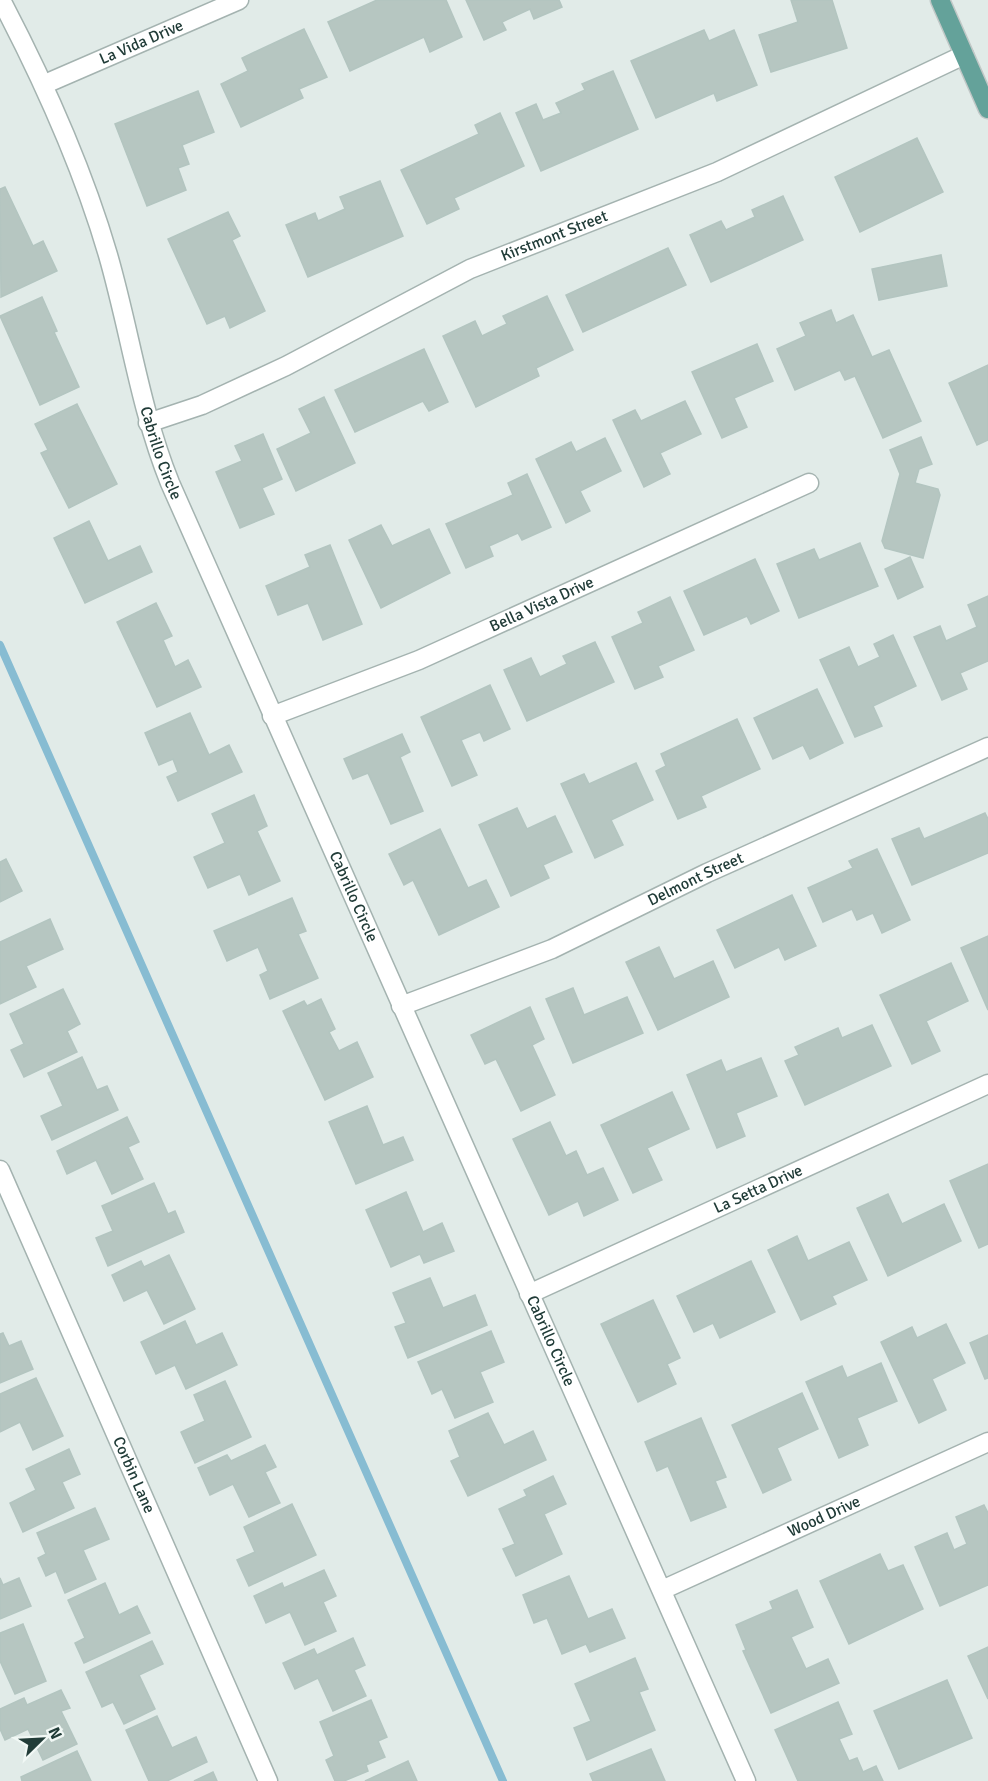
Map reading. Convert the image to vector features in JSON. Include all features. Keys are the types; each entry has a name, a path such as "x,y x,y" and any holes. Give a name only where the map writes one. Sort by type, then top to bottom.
{"main road":[{"path":"940,0 988,109"}],"street":[{"name":"Cabrillo Circle","path":"1,0 45,84 91,204 107,255 148,423 170,483 746,1781"},
{"name":"La Vida Drive","path":"45,84 239,0"},
{"name":"Kirstmont Street","path":"148,423 202,405 286,366 470,268 717,172 964,55"},
{"name":"Bella Vista Drive","path":"272,716 419,660 809,483"},
{"name":"Delmont Street","path":"401,1006 552,949 707,873 988,747"},
{"name":"La Setta Drive","path":"530,1294 988,1084"},
{"name":"Corbin Lane","path":"0,1170 268,1781"},
{"name":"Wood Drive","path":"662,1590 988,1442"}],"building":[{"path":"377,0 446,0 462,37 430,52 424,37 350,71 328,22"},
{"path":"466,0 559,0 562,7 534,19 530,9 502,22 506,30 484,40"},
{"path":"791,0 832,0 847,48 771,72 759,35 798,22"},
{"path":"304,29 327,77 299,89 303,98 241,127 221,84 248,71 242,58"},
{"path":"704,30 709,41 734,30 757,85 717,101 714,93 656,118 631,61"},
{"path":"613,71 638,129 541,171 516,113 536,104 543,120 561,113 556,103 585,90 582,84"},
{"path":"198,91 214,132 182,145 189,164 178,168 186,190 147,206 115,124"},
{"path":"500,113 524,166 454,198 459,209 427,224 401,170 479,134 475,125"},
{"path":"917,138 943,192 860,232 835,177"},
{"path":"380,181 403,236 308,277 286,225 315,213 318,221 345,209 340,197"},
{"path":"5,187 33,246 43,241 57,271 1,297 0,189"},
{"path":"783,196 803,240 711,282 690,235 721,221 726,230 755,217 752,210"},
{"path":"228,212 240,236 232,240 265,311 230,328 225,316 207,324 168,239"},
{"path":"668,248 686,285 583,332 566,295"},
{"path":"941,255 947,286 879,300 872,269"},
{"path":"547,296 573,350 536,368 539,376 476,407 443,336 475,321 482,336 507,324 503,316"},
{"path":"42,297 57,331 54,332 79,387 40,405 0,316"},
{"path":"831,310 836,323 853,315 872,357 889,350 921,421 883,438 855,376 845,380 840,370 795,390 777,349 806,336 800,323"},
{"path":"757,344 773,381 734,398 747,427 722,438 692,372"},
{"path":"424,349 448,402 429,411 423,401 355,432 335,390"},
{"path":"988,365 988,440 977,445 949,383"},
{"path":"324,397 355,463 296,491 277,449 311,433 299,409"},
{"path":"685,401 701,434 660,453 670,474 644,487 613,420 635,410 641,421"},
{"path":"77,404 117,484 69,508 41,453 48,450 35,424"},
{"path":"263,434 282,479 262,488 274,514 240,528 216,472 242,461 235,446"},
{"path":"921,437 932,464 919,469 915,483 938,489 940,495 923,558 885,548 882,541 900,474 890,450"},
{"path":"605,438 621,471 580,491 590,511 566,523 536,459 571,442 576,452"},
{"path":"527,474 551,527 522,540 518,533 489,546 493,556 466,568 446,524 513,495 508,483"},
{"path":"89,521 108,561 140,546 152,572 85,603 54,538"},
{"path":"381,525 392,546 429,529 450,573 381,608 349,540"},
{"path":"860,543 878,586 799,618 777,564 814,549 819,560"},
{"path":"330,545 362,624 323,640 308,603 278,615 266,586 310,567 305,555"},
{"path":"910,557 923,587 898,599 885,569"},
{"path":"755,559 779,611 751,624 747,616 704,635 684,591"},
{"path":"988,596 988,661 960,673 967,689 942,700 914,637 940,626 946,641 977,627 968,605"},
{"path":"670,597 694,650 658,666 663,677 635,689 612,637 643,623 638,612"},
{"path":"156,603 172,636 163,640 175,667 188,660 201,687 157,707 117,622"},
{"path":"893,635 916,686 873,706 882,726 855,737 820,660 849,647 858,667 880,657 874,644"},
{"path":"595,642 614,682 527,721 504,670 531,658 540,677 567,664 563,656"},
{"path":"490,685 510,729 484,741 480,732 461,740 477,775 452,786 421,717"},
{"path":"817,689 843,743 810,759 803,745 773,759 754,718"},
{"path":"190,713 209,755 229,745 242,772 178,801 167,777 178,772 173,759 159,765 145,733"},
{"path":"737,719 760,769 701,796 706,807 678,819 656,771 666,766 661,754"},
{"path":"402,734 410,752 400,757 423,811 391,824 368,773 353,779 344,759"},
{"path":"636,763 653,800 611,820 623,845 595,858 561,784 584,774 589,784"},
{"path":"254,795 267,826 257,831 280,881 249,895 240,874 208,888 194,857 225,843 212,814"},
{"path":"517,808 527,829 555,816 572,852 543,865 549,878 511,896 479,825"},
{"path":"985,813 988,819 988,853 912,885 892,839 919,828 924,839"},
{"path":"440,829 468,888 486,880 499,907 439,935 413,880 404,885 389,854"},
{"path":"877,849 910,920 882,933 873,913 857,920 852,909 823,922 808,888 853,868 849,861"},
{"path":"6,859 22,891 0,902 0,862"},
{"path":"792,895 816,946 785,960 779,947 735,968 717,930"},
{"path":"292,898 306,931 298,934 318,978 270,999 260,975 268,971 258,947 227,961 214,931"},
{"path":"50,919 63,949 26,966 36,987 0,1004 0,942"},
{"path":"988,936 988,1010 961,948"},
{"path":"659,947 674,979 713,961 729,997 658,1030 626,962"},
{"path":"951,963 968,1001 926,1021 940,1051 912,1064 880,995"},
{"path":"573,988 584,1015 627,997 643,1033 573,1063 546,999"},
{"path":"63,989 80,1024 67,1031 77,1052 24,1077 11,1050 24,1044 10,1014"},
{"path":"321,999 335,1029 329,1032 339,1051 357,1042 373,1077 325,1100 283,1011 304,1001 307,1006"},
{"path":"530,1007 544,1039 532,1045 555,1095 521,1111 496,1059 485,1064 471,1035"},
{"path":"872,1025 891,1066 805,1105 785,1061 799,1055 795,1047 838,1028 842,1038"},
{"path":"82,1057 97,1090 107,1086 118,1110 52,1140 41,1116 63,1106 48,1073"},
{"path":"761,1058 777,1096 736,1113 745,1136 717,1148 687,1075 721,1060 726,1072"},
{"path":"672,1092 689,1129 647,1148 662,1180 633,1193 601,1125"},
{"path":"367,1106 383,1145 403,1137 413,1160 356,1184 329,1122"},
{"path":"127,1117 139,1142 128,1147 143,1179 112,1194 96,1160 67,1174 57,1151"},
{"path":"550,1122 566,1156 576,1151 587,1175 603,1168 618,1200 584,1216 578,1201 549,1215 513,1139"},
{"path":"988,1164 988,1244 979,1248 950,1181"},
{"path":"154,1183 168,1214 175,1211 184,1232 108,1266 96,1238 113,1231 102,1206"},
{"path":"406,1192 423,1232 442,1223 454,1251 424,1263 420,1254 391,1267 366,1210"},
{"path":"888,1194 902,1224 944,1204 961,1241 888,1276 857,1208"},
{"path":"797,1236 808,1261 849,1242 867,1280 832,1296 836,1304 801,1320 768,1250"},
{"path":"169,1255 195,1309 164,1324 147,1290 124,1301 112,1275 141,1261 144,1267"},
{"path":"751,1261 775,1312 720,1338 713,1323 694,1332 677,1296"},
{"path":"430,1278 443,1308 475,1295 487,1325 408,1358 395,1327 406,1323 393,1293"},
{"path":"653,1300 680,1358 667,1364 676,1384 638,1402 601,1324"},
{"path":"185,1321 196,1345 222,1333 237,1365 186,1389 175,1365 156,1374 141,1342"},
{"path":"946,1324 965,1363 932,1379 946,1410 919,1423 881,1342 912,1327 917,1338"},
{"path":"491,1331 504,1362 480,1372 493,1402 455,1418 442,1389 432,1394 418,1362"},
{"path":"3,1333 9,1346 21,1341 33,1369 0,1383 0,1334"},
{"path":"988,1335 988,1378 985,1379 970,1343"},
{"path":"881,1363 897,1401 857,1418 868,1445 839,1458 806,1382 842,1366 847,1378"},
{"path":"36,1378 63,1436 33,1450 20,1422 0,1432 0,1394"},
{"path":"225,1381 251,1437 195,1463 181,1432 205,1421 194,1395"},
{"path":"802,1393 818,1429 777,1448 791,1480 763,1493 732,1425"},
{"path":"488,1413 504,1445 533,1431 546,1460 468,1496 451,1461 460,1457 449,1431"},
{"path":"701,1418 726,1477 715,1481 726,1507 691,1521 668,1466 657,1471 645,1442"},
{"path":"265,1445 276,1467 265,1472 280,1503 249,1517 233,1484 210,1495 198,1468 227,1455 231,1461"},
{"path":"69,1449 80,1474 62,1482 74,1508 23,1532 10,1503 36,1490 26,1469"},
{"path":"553,1476 566,1504 544,1514 562,1554 516,1576 503,1549 515,1544 499,1509 527,1496 524,1490"},
{"path":"292,1504 316,1555 249,1586 237,1560 255,1552 244,1527"},
{"path":"984,1505 988,1513 988,1585 940,1606 915,1547 947,1533 954,1550 967,1544 956,1517"},
{"path":"95,1508 109,1539 83,1550 96,1579 65,1593 56,1571 46,1576 38,1558 46,1554 37,1533"},
{"path":"880,1554 888,1571 903,1565 923,1609 849,1644 820,1581"},
{"path":"324,1570 336,1596 323,1602 336,1631 305,1645 290,1612 266,1623 254,1596 282,1583 284,1588"},
{"path":"569,1576 588,1619 612,1609 625,1638 590,1652 586,1644 562,1654 547,1618 534,1623 523,1595"},
{"path":"0,1578 3,1585 19,1578 31,1606 0,1619"},
{"path":"105,1583 119,1615 137,1606 150,1633 84,1663 75,1643 85,1638 68,1600"},
{"path":"797,1590 813,1627 791,1637 806,1669 828,1659 839,1683 771,1713 743,1651 746,1650 736,1625 773,1609 770,1602"},
{"path":"23,1624 46,1681 15,1694 0,1661 0,1633"},
{"path":"353,1638 365,1665 354,1670 366,1696 333,1711 318,1678 295,1689 283,1663 314,1649 317,1655"},
{"path":"152,1641 163,1664 139,1675 155,1709 124,1724 113,1702 102,1707 86,1672"},
{"path":"988,1647 988,1699 968,1656"},
{"path":"635,1658 648,1689 639,1692 655,1730 587,1760 574,1728 591,1721 575,1684"},
{"path":"947,1680 972,1738 899,1769 874,1711"},
{"path":"61,1690 70,1708 61,1711 77,1744 43,1760 28,1729 5,1740 0,1729 0,1709 24,1698 27,1705"},
{"path":"371,1700 387,1737 378,1741 385,1757 366,1765 368,1771 344,1781 335,1781 326,1760 334,1756 320,1722"},
{"path":"838,1702 852,1734 839,1739 849,1761 857,1758 863,1772 876,1766 883,1781 798,1781 775,1730"},
{"path":"157,1716 172,1748 196,1737 207,1762 167,1781 149,1781 126,1730"},
{"path":"651,1749 665,1781 593,1781 590,1774"},
{"path":"77,1751 91,1781 22,1781 21,1777"},
{"path":"408,1761 417,1781 365,1781"},
{"path":"213,1772 217,1781 194,1781"}],"waterway":[{"path":"0,645 503,1781"}]}
